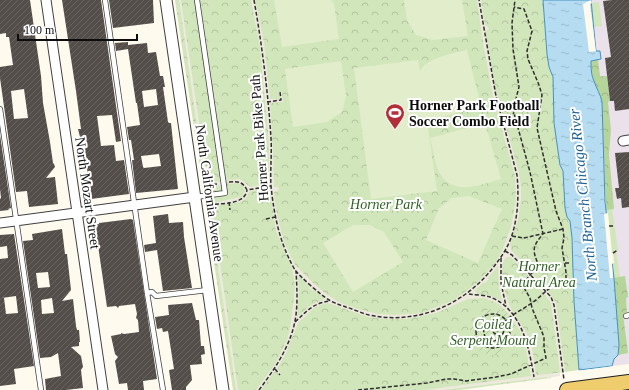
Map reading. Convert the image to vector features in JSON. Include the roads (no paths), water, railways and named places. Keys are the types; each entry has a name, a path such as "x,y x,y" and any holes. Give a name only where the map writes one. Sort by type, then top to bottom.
{"main road":[{"path":"566,387 629,382"}],"street":[{"name":"North Mozart Street","path":"46,0 103,390"},
{"name":"North California Avenue","path":"166,0 223,390"},
{"path":"0,223 195,197"}],"lane":[{"path":"105,0 147,293 163,390"},
{"path":"195,197 226,193 197,0"},
{"path":"0,109 41,390"},
{"path":"147,293 152,292 156,296 209,290"}],"water":[{"name":"North Branch Chicago River","path":"543,0 591,0 596,51 600,51 601,59 591,61 591,68 593,79 602,102 605,202 614,278 619,345 618,355 614,359 612,366 579,370 574,301 572,238 570,221 567,217 565,208 563,171 560,165 554,123 553,77 549,67 547,54"}],"place":[{"name":"Horner Park Football Soccer Combo Field","path":"395,130"}],"park label":[{"name":"Horner Park","path":"386,204"},
{"name":"Horner Natural Area","path":"539,274"},
{"name":"Coiled Serpent Mound","path":"493,332"}]}
